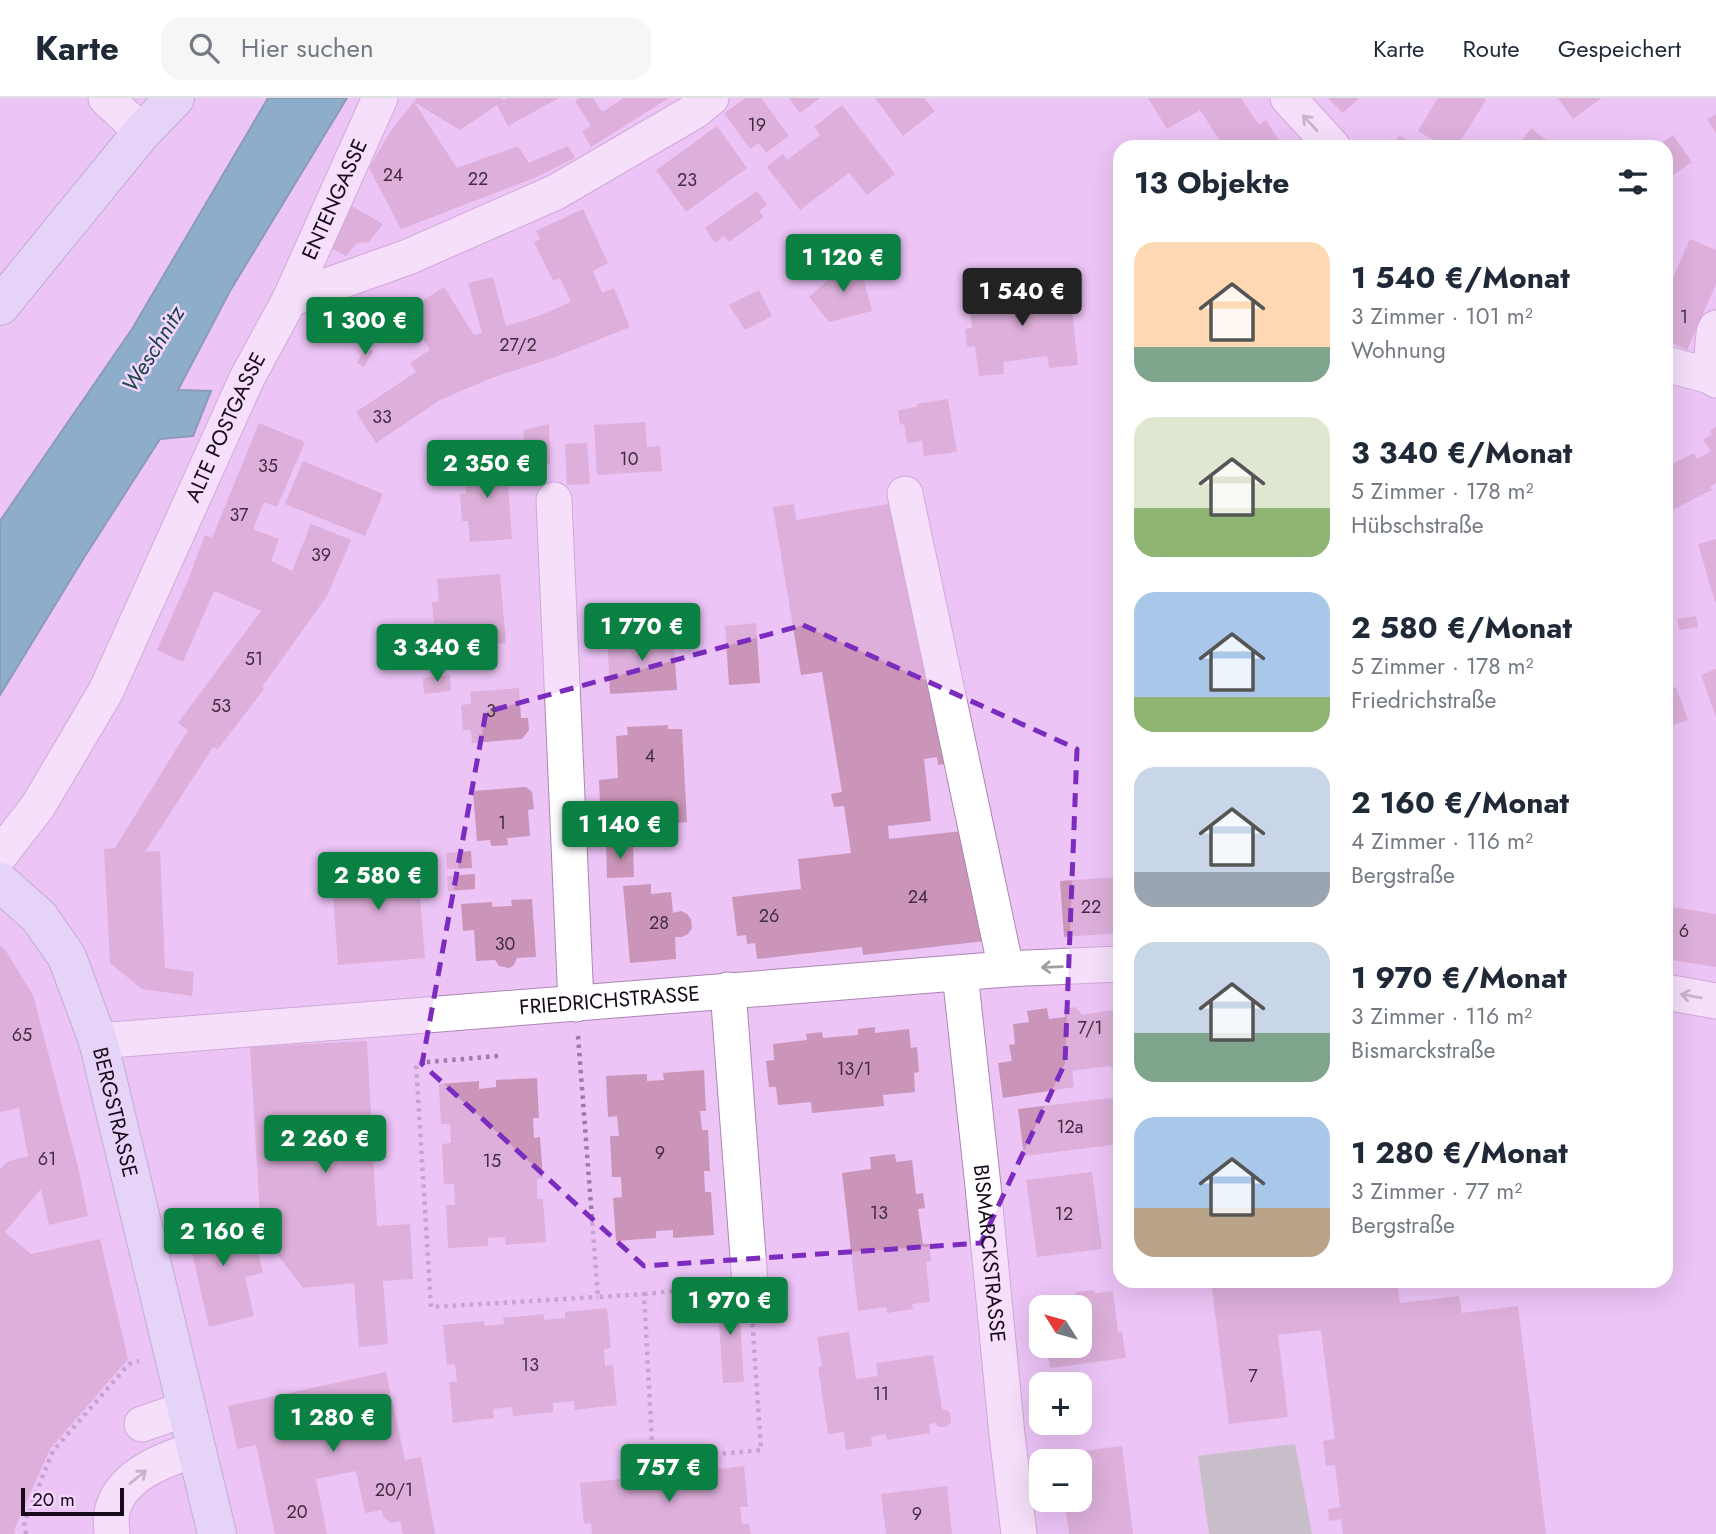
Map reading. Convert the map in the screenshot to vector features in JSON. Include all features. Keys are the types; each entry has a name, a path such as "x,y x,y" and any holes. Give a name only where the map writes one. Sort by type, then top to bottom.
{"main road":[{"path":"2,306 142,132 175,98"},
{"name":"BERGSTRASSE","path":"0,882 40,918 67,957 97,1041 217,1534"}],"street":[{"path":"106,98 142,132"},
{"name":"ENTENGASSE","path":"290,299 380,98"},
{"path":"290,299 408,257 556,191 695,111 711,98"},
{"path":"1288,98 1327,140"},
{"name":"ALTE POSTGASSE","path":"0,855 38,806 106,691 247,378 290,299"},
{"path":"1673,366 1713,378 1716,328"},
{"path":"905,494 1006,969"},
{"path":"554,500 576,1004"},
{"name":"FRIEDRICHSTRASSE","path":"97,1041 1006,969 1113,964"},
{"name":"BISMARCKSTRASSE","path":"960,973 1019,1534"},
{"path":"728,990 750,1283"},
{"path":"1673,993 1716,1001"},
{"path":"142,1424 186,1409"},
{"path":"112,1534 112,1513 121,1492 142,1473 167,1459 197,1449"}],"path":[{"path":"576,1004 598,1297"},
{"path":"498,1056 416,1063 431,1307 644,1294 750,1283 761,1450 653,1460 644,1294"},
{"path":"26,1534 24,1522 53,1451 129,1364 173,1351"}],"highlighted area":[{"path":"803,625 1077,749 1065,1063 981,1243 644,1266 422,1064 486,712"}],"shaded area":[{"path":"1295,1444 1312,1534 1209,1534 1198,1456"}],"water":[{"name":"Weschnitz","path":"268,98 347,98 230,291 178,390 211,391 193,436 160,439 0,695 0,521 132,329"}],"building":[{"path":"417,98 559,98 508,126 497,105 460,130 414,102 457,168 518,146 529,163 568,146 575,158 537,177 401,229 369,168 390,132"},
{"path":"580,98 593,98 602,112 624,98 669,98 591,147 582,131 591,126 575,101"},
{"path":"746,98 761,98 789,136 766,153 759,143 750,149 724,113"},
{"path":"789,98 820,98 800,113"},
{"path":"875,98 924,98 935,111 903,136"},
{"path":"1148,98 1241,98 1259,125 1266,120 1279,140 1219,140 1200,110 1167,129"},
{"path":"1328,98 1359,98 1343,113"},
{"path":"1438,98 1486,100 1461,140 1433,140 1418,131"},
{"path":"1558,98 1602,98 1573,119"},
{"path":"842,105 895,174 867,195 849,173 800,210 767,167 783,154 787,160 820,135 814,127"},
{"path":"1716,114 1716,133 1707,119"},
{"path":"717,126 747,168 686,212 656,170"},
{"path":"1531,128 1547,140 1522,140"},
{"path":"1673,135 1692,162 1673,175 1673,140 1666,140"},
{"path":"757,191 767,205 759,211 764,217 729,242 724,236 715,243 705,228"},
{"path":"345,202 383,224 369,242 357,243 346,256 323,243"},
{"path":"583,209 608,263 593,271 602,293 614,288 630,327 555,357 494,377 440,400 376,443 356,412 416,372 410,363 430,350 405,312 444,287 474,335 482,333 468,283 493,277 506,326 571,302 560,278 553,281 534,242 540,239 536,231"},
{"path":"1690,239 1716,250 1716,284 1687,350 1673,343 1673,277"},
{"path":"857,254 872,311 829,322 809,297"},
{"path":"1038,277 1040,296 1070,292 1078,365 1049,368 1047,356 1003,362 1004,374 979,376 975,346 967,347 965,329 972,328 969,302 1010,297 1008,280"},
{"path":"759,290 772,316 745,330 729,305"},
{"path":"365,348 373,351 364,367 357,363"},
{"path":"948,399 957,452 924,456 922,441 907,443 904,424 900,425 898,410"},
{"path":"645,422 647,447 660,446 662,471 597,475 594,425"},
{"path":"259,423 305,442 277,507 264,502 253,529 279,539 271,561 292,571 311,524 351,540 327,596 262,687 264,689 218,749 213,747 145,852 160,851 165,968 194,972 192,996 142,989 110,963 104,849 115,848 188,730 178,723 261,611 214,591 183,662 157,650 205,535 212,538"},
{"path":"549,424 550,464 527,466 523,430"},
{"path":"1716,426 1716,483 1710,487 1712,490 1673,510 1673,464 1694,453 1697,459 1711,451 1703,440 1712,434 1710,431"},
{"path":"587,443 590,484 567,485 565,444"},
{"path":"506,457 512,539 470,542 468,521 462,521 460,494 466,494 464,460"},
{"path":"303,461 383,494 365,536 285,504"},
{"path":"900,502 954,763 938,765 937,757 924,759 931,821 888,826 889,839 972,830 985,941 863,955 862,947 757,959 755,943 747,944 746,935 737,936 732,897 801,889 798,859 851,853 844,806 834,807 831,794 842,792 822,672 801,675 773,507 794,504 796,520"},
{"path":"1716,539 1716,602 1715,602 1698,544"},
{"path":"500,574 506,643 487,645 488,656 463,659 462,646 443,648 441,623 434,624 432,602 439,601 437,579"},
{"path":"1696,616 1698,627 1679,630 1677,619"},
{"path":"756,623 760,683 729,685 725,626"},
{"path":"673,631 677,690 610,694 607,635"},
{"path":"1716,669 1716,717 1701,675"},
{"path":"450,675 451,691 424,694 423,678"},
{"path":"1676,687 1688,720 1673,725 1673,688"},
{"path":"519,688 521,718 528,718 529,730 522,739 472,743 471,730 463,730 461,705 471,704 470,692"},
{"path":"668,725 668,729 682,729 687,822 676,823 676,829 636,831 636,822 601,824 599,780 618,778 616,736 628,735 627,727"},
{"path":"526,787 532,792 534,809 528,810 530,836 507,838 508,845 491,846 490,840 477,841 473,791"},
{"path":"633,844 634,877 607,878 606,845"},
{"path":"471,851 472,868 447,869 446,853"},
{"path":"417,859 425,958 338,965 331,866"},
{"path":"475,874 475,889 448,891 447,876"},
{"path":"1113,877 1113,934 1064,937 1060,881"},
{"path":"651,884 651,894 671,892 673,913 681,911 687,914 692,928 688,934 675,937 676,959 630,963 623,886"},
{"path":"532,899 536,957 517,958 509,968 499,966 495,960 476,961 474,930 463,931 461,904 492,902 492,907 512,906 511,900"},
{"path":"1673,907 1716,914 1716,967 1673,960"},
{"path":"0,945 33,995 78,1167 88,1216 49,1225 41,1189 5,1232 31,1254 100,1239 128,1359 50,1449 14,1530 15,1534 0,1534 0,1169 7,1162 28,1156 19,1108 0,1112"},
{"path":"1076,1007 1082,1015 1113,1010 1113,1068 1108,1066 1072,1071 1074,1087 1003,1098 998,1063 1012,1061 1009,1045 1015,1044 1013,1024 1029,1022 1027,1011 1047,1008 1049,1019 1065,1017 1064,1009"},
{"path":"875,1027 875,1033 909,1029 911,1048 917,1047 919,1072 914,1073 915,1092 883,1095 884,1106 812,1113 811,1102 778,1105 776,1087 769,1087 766,1061 774,1060 773,1044 807,1040 806,1034 822,1032 823,1038 858,1035 858,1029"},
{"path":"367,1041 377,1226 410,1224 413,1279 383,1281 388,1344 359,1347 354,1283 303,1288 261,1233 250,1047"},
{"path":"704,1070 706,1111 700,1111 702,1130 708,1130 710,1171 704,1171 705,1192 711,1192 714,1235 673,1238 673,1230 656,1231 656,1238 616,1241 613,1198 622,1197 621,1177 612,1177 610,1136 619,1136 617,1116 608,1117 606,1076 647,1074 647,1081 664,1080 663,1073"},
{"path":"537,1078 539,1118 533,1118 534,1138 540,1137 543,1178 537,1179 537,1199 543,1199 546,1242 506,1245 505,1237 488,1238 488,1246 448,1248 446,1205 455,1205 454,1184 444,1184 442,1144 451,1143 450,1124 441,1124 439,1084 479,1081 479,1089 496,1087 496,1080"},
{"path":"1113,1098 1113,1145 1024,1156 1018,1109"},
{"path":"895,1154 896,1162 912,1160 916,1194 923,1193 925,1208 918,1209 923,1244 929,1244 931,1261 926,1262 930,1302 912,1304 913,1309 887,1313 886,1307 858,1311 842,1173 871,1169 870,1157"},
{"path":"1092,1172 1102,1249 1037,1257 1026,1180"},
{"path":"231,1211 240,1248 256,1244 263,1273 245,1277 254,1316 209,1327 185,1222"},
{"path":"1212,1288 1398,1288 1400,1303 1459,1296 1462,1313 1518,1306 1546,1534 1343,1534 1341,1519 1329,1521 1328,1509 1340,1507 1335,1465 1326,1466 1323,1441 1335,1439 1321,1330 1278,1335 1288,1417 1229,1424"},
{"path":"738,1291 744,1382 723,1383 717,1292"},
{"path":"1113,1291 1118,1332 1122,1332 1126,1358 1050,1368 1048,1358 1092,1358 1092,1295 1074,1295 1076,1292"},
{"path":"607,1308 611,1348 604,1349 605,1366 613,1365 617,1405 575,1410 574,1401 553,1403 553,1412 513,1416 512,1407 493,1409 494,1418 453,1423 449,1382 457,1382 455,1364 447,1365 443,1325 484,1321 485,1326 504,1324 503,1318 544,1314 544,1320 565,1318 565,1312"},
{"path":"849,1332 856,1379 878,1376 876,1363 933,1355 942,1409 950,1413 951,1423 945,1427 929,1424 930,1433 887,1440 886,1434 871,1437 872,1446 846,1450 844,1432 828,1434 818,1367 822,1366 817,1337"},
{"path":"386,1372 405,1460 421,1457 435,1534 403,1534 400,1521 391,1523 383,1517 382,1510 365,1513 356,1471 316,1479 327,1534 275,1534 256,1445 237,1449 228,1406"},
{"path":"1122,1446 1133,1534 1069,1534 1066,1512 1092,1512 1092,1450"},
{"path":"744,1466 748,1507 740,1507 742,1524 749,1524 751,1534 592,1534 591,1523 584,1524 580,1483 620,1479 621,1485 640,1483 639,1477 680,1473 681,1478 701,1476 701,1471"},
{"path":"947,1486 952,1534 886,1534 881,1494"}]}
